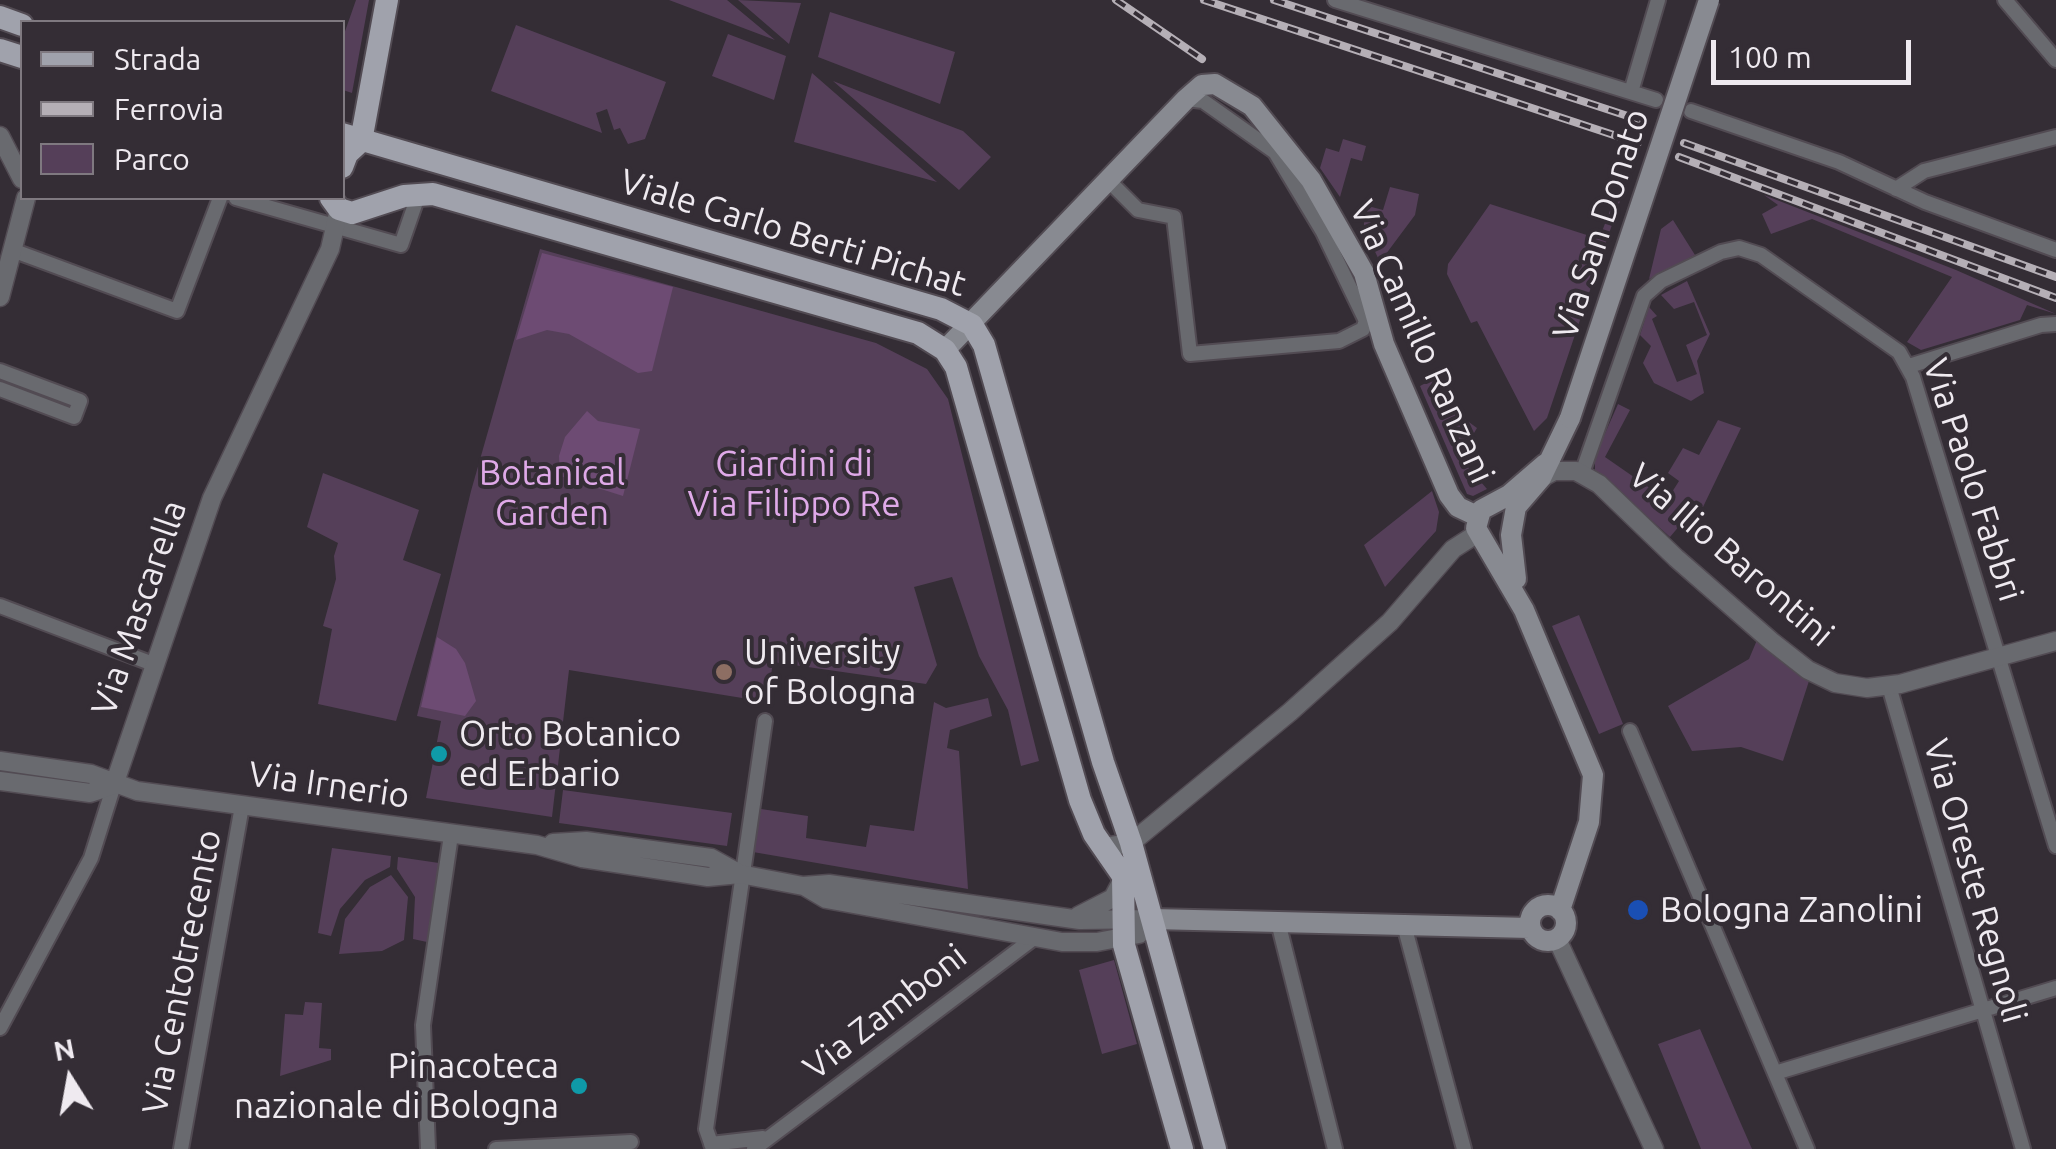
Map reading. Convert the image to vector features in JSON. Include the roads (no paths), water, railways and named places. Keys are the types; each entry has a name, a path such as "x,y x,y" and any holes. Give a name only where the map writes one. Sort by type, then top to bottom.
{"main road":[{"path":"349,141 386,0"},
{"name":"Via San Donato","path":"1512,526 1518,502 1546,465 1570,418 1709,0"},
{"name":"Via Camillo Ranzani","path":"1186,99 1202,86 1228,88 1252,106 1311,180 1364,273 1384,344 1449,495 1459,508 1484,524"},
{"path":"946,350 1186,99"},
{"name":"Viale Carlo Berti Pichat","path":"349,141 940,308 972,324 984,344 1103,762 1131,842 1215,1149"},
{"path":"335,206 364,211 426,194 429,161"},
{"name":"Viale Carlo Berti Pichat","path":"426,194 918,333 946,350 956,366 1080,800 1123,876"},
{"path":"736,281 746,252"},
{"name":"Via San Donato","path":"1484,524 1546,465"},
{"path":"1484,524 1504,506 1512,526 1524,610"},
{"path":"1484,524 1503,542 1512,526"},
{"path":"1484,524 1594,775 1589,822 1560,910 1565,928 1557,939 1540,940 1530,928 1530,916 1538,907 1560,910"},
{"path":"1013,564 1045,554"},
{"path":"1123,876 1122,929 1182,1149"},
{"path":"1152,918 1530,928"}],"street":[{"path":"1335,0 1656,100"},
{"path":"1632,92 1658,0"},
{"path":"2005,0 2056,60"},
{"path":"0,49 10,21"},
{"name":"Via Camillo Ranzani","path":"1108,180 1138,210 1174,217 1190,354 1340,341 1363,330 1366,321 1323,232 1276,152 1203,101 1186,99"},
{"path":"1691,112 1839,162 1896,189 2056,250"},
{"path":"0,136 20,174"},
{"path":"1896,189 1924,171 2056,137"},
{"path":"243,200 272,208 335,206 403,244 426,194"},
{"path":"0,297 25,200"},
{"path":"12,250 177,311 219,200"},
{"name":"Via Mascarella","path":"0,1028 91,858 153,664 212,498 335,206"},
{"name":"Via Paolo Fabbri","path":"1584,463 1648,290 1731,249 1754,252 1771,262 1899,352 1909,366 2056,846"},
{"path":"1909,366 2056,324"},
{"path":"0,371 80,401 74,417 0,389"},
{"path":"1546,465 1572,458 1584,463"},
{"name":"Via Ilio Barontini","path":"1546,465 1554,472 1584,463 1676,558 1808,670 1846,685 1889,686 2056,641"},
{"name":"Via San Donato","path":"1131,842 1285,716 1390,622 1453,549 1484,524"},
{"path":"0,606 153,664"},
{"name":"Via Oreste Regnoli","path":"1889,686 2022,1149"},
{"path":"712,1146 706,1128 765,722"},
{"path":"1630,732 1807,1149"},
{"name":"Via Irnerio","path":"0,761 91,774 114,785 242,806 537,844 586,841 711,858 740,874 803,886 829,884 963,913 1064,918 1122,929"},
{"name":"Via Irnerio","path":"0,781 90,793 114,785"},
{"name":"Via Centotrecento","path":"180,1149 242,806"},
{"path":"428,1149 423,1025 451,834"},
{"path":"1104,848 1131,842"},
{"path":"1064,918 1106,903 1122,886 1123,876"},
{"path":"963,913 1034,938 1083,943 1122,929 1144,931 1152,918"},
{"path":"1278,922 1335,1149"},
{"path":"1404,925 1464,1149"},
{"name":"Via Zamboni","path":"754,1149 1034,938"},
{"path":"1557,939 1654,1149"},
{"path":"1775,1073 2056,988"},
{"name":"Via Zamboni","path":"712,1146 773,1134"},
{"path":"496,1149 631,1142"}],"railway":[{"path":"1116,0 1202,59"},
{"path":"1204,0 1638,143"},
{"path":"1274,0 1646,122"},
{"path":"1684,143 2056,277"},
{"path":"1679,157 2056,298"}],"place":[{"name":"University of Bologna","path":"724,672"},
{"name":"Orto Botanico ed Erbario","path":"439,754"},
{"name":"Bologna Zanolini","path":"1638,910"},
{"name":"Pinacoteca nazionale di Bologna","path":"579,1086"}],"park label":[{"name":"Giardini di Via Filippo Re","path":"794,484"},
{"name":"Botanical Garden","path":"552,493"}]}
